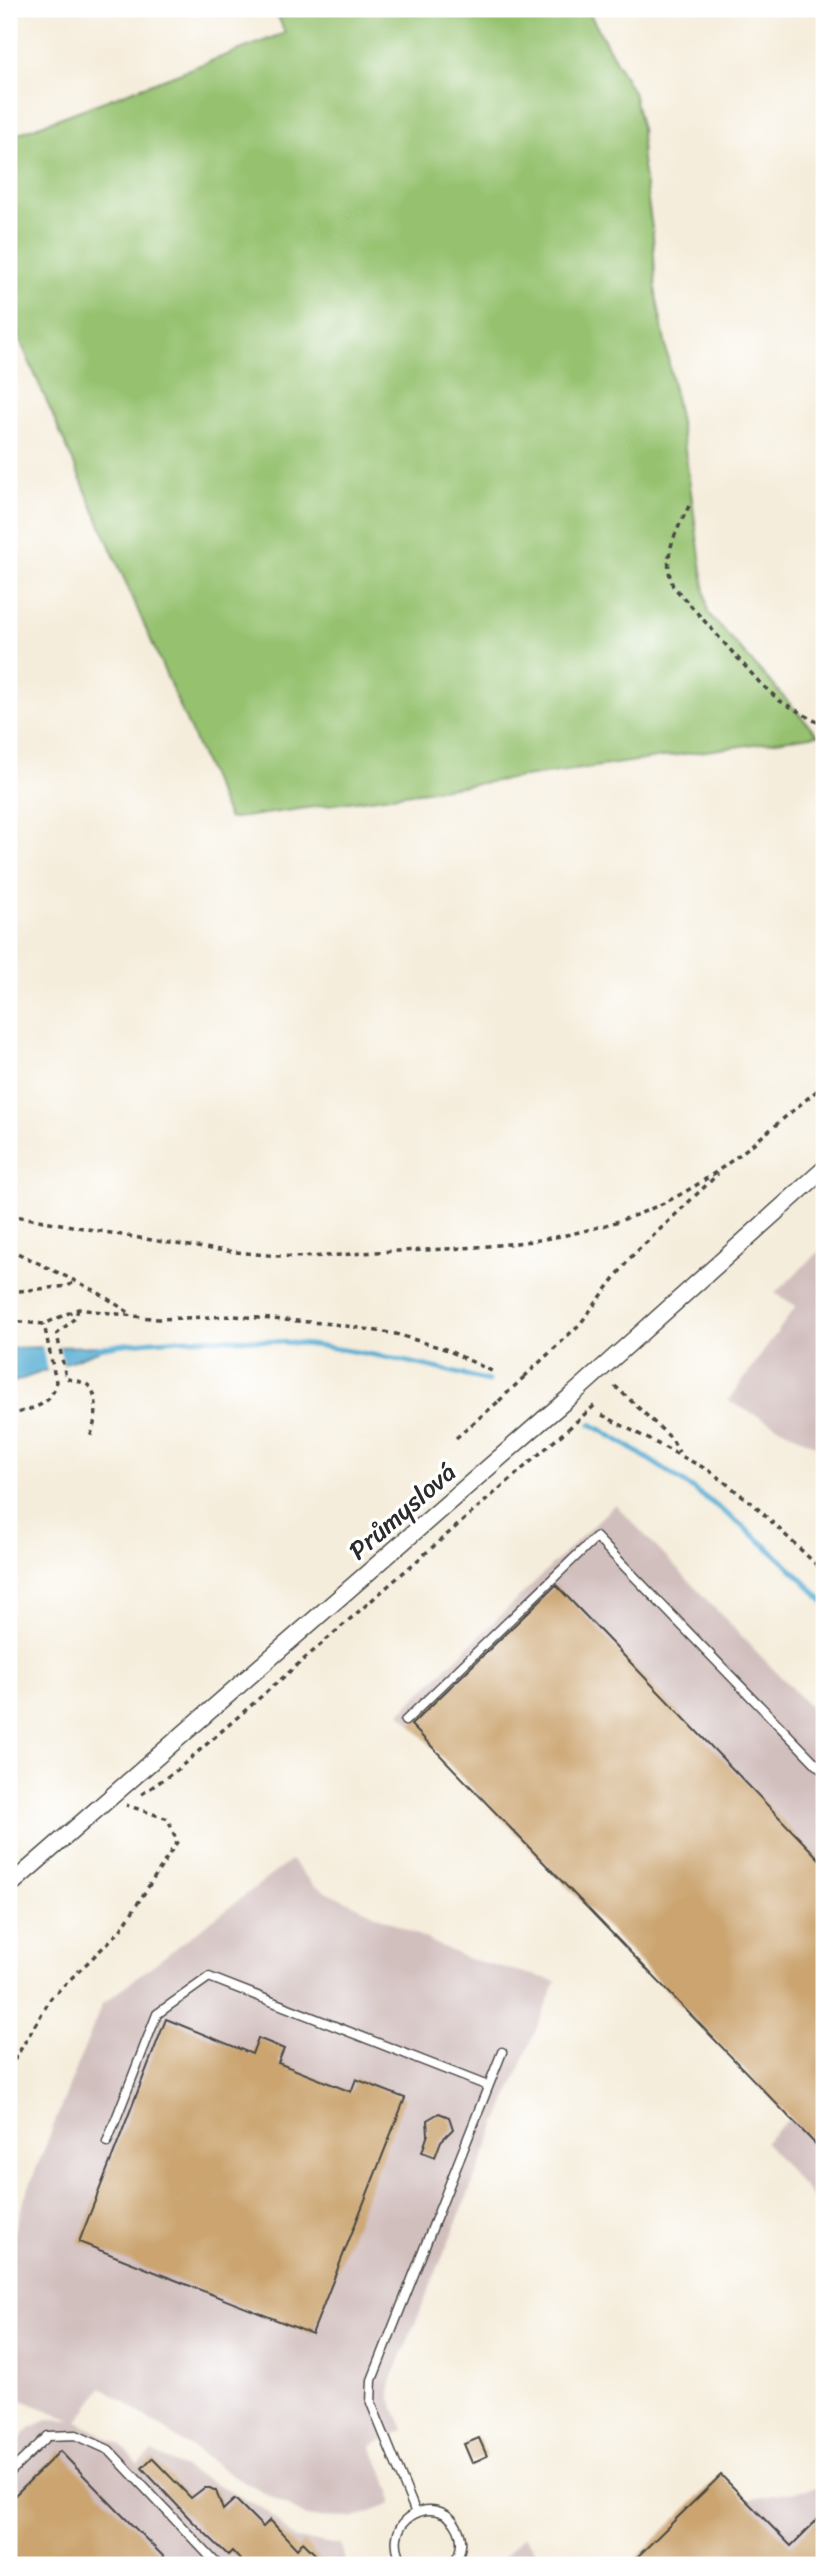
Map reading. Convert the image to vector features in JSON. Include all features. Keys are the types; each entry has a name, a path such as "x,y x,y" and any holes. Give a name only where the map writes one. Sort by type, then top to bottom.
{"street":[{"name":"Průmyslová","path":"9,1886 544,1419 824,1169"}],"lane":[{"path":"405,1721 596,1537 824,1772"},
{"path":"107,2142 157,2014 209,1977 488,2086"},
{"path":"416,2513 371,2403 372,2379 502,2052"},
{"path":"9,2473 48,2436 76,2435 109,2449 218,2565"},
{"path":"405,2565 396,2547 396,2536 407,2518 416,2513 437,2511 455,2523 461,2544 452,2565"}],"path":[{"path":"689,506 672,539 668,572 673,586 761,684 780,701 824,726"},
{"path":"456,1438 580,1324 630,1258 727,1165 824,1085"},
{"path":"9,1215 207,1249 284,1256 481,1249 586,1230 636,1214 678,1196 727,1165"},
{"path":"9,1249 96,1292 133,1315"},
{"path":"9,1292 68,1286 74,1282"},
{"path":"78,1309 76,1317 57,1334 57,1342 66,1378 87,1384 90,1388 96,1415 90,1438"},
{"path":"9,1321 44,1324 78,1309 158,1319 284,1318 334,1324 421,1341 496,1373"},
{"path":"9,1416 38,1408 49,1400 56,1382 44,1324"},
{"path":"615,1386 671,1439 680,1454"},
{"path":"9,2069 51,1998 120,1931 177,1842 168,1819 124,1804 158,1786 177,1770 595,1405"},
{"path":"602,1415 710,1471 753,1504 824,1572"}],"shaded area":[{"path":"824,1247 824,1450 728,1401 796,1306 775,1293"},
{"path":"615,1504 824,1722 824,2211 765,2142 790,2118 400,1713"},
{"path":"291,1860 313,1885 466,1958 556,1981 391,2382 390,2396 404,2430 371,2446 391,2490 392,2504 355,2518 307,2517 233,2476 102,2387 78,2422 119,2444 139,2464 152,2452 232,2492 267,2511 295,2539 341,2545 346,2565 9,2565 9,2450 31,2427 50,2419 72,2420 9,2395 9,2248 23,2202 102,2004"},
{"path":"721,2475 746,2500 824,2486 824,2565 629,2565"},
{"path":"524,2536 545,2565 496,2565"}],"green space":[{"path":"275,9 587,9 633,92 641,126 642,160 653,235 656,294 685,450 708,613 818,735 229,819 9,315 9,137 285,33"}],"water":[{"path":"97,1346 98,1351 9,1384 9,1348"}],"pier":[{"path":"59,1344 63,1366 47,1371 42,1346"}],"building":[{"path":"556,1585 824,1864 824,2153 411,1725"},
{"path":"166,2019 252,2054 258,2038 284,2049 278,2063 351,2092 356,2079 405,2098 312,2334 79,2242"},
{"path":"439,2113 449,2117 453,2129 441,2141 435,2157 422,2152 428,2134 427,2120"},
{"path":"479,2438 487,2456 472,2463 464,2444"},
{"path":"60,2451 172,2565 15,2565 9,2559 9,2501"},
{"path":"152,2458 191,2498 204,2488 210,2488 216,2491 223,2510 235,2499 263,2527 270,2520 297,2549 303,2542 326,2565 245,2565 232,2551 228,2555 142,2468"},
{"path":"721,2475 791,2546 824,2513 824,2565 629,2565"}],"waterway":[{"path":"93,1349 193,1339 292,1343 391,1358 488,1381"},
{"path":"591,1424 714,1504 771,1550 824,1602"}]}
